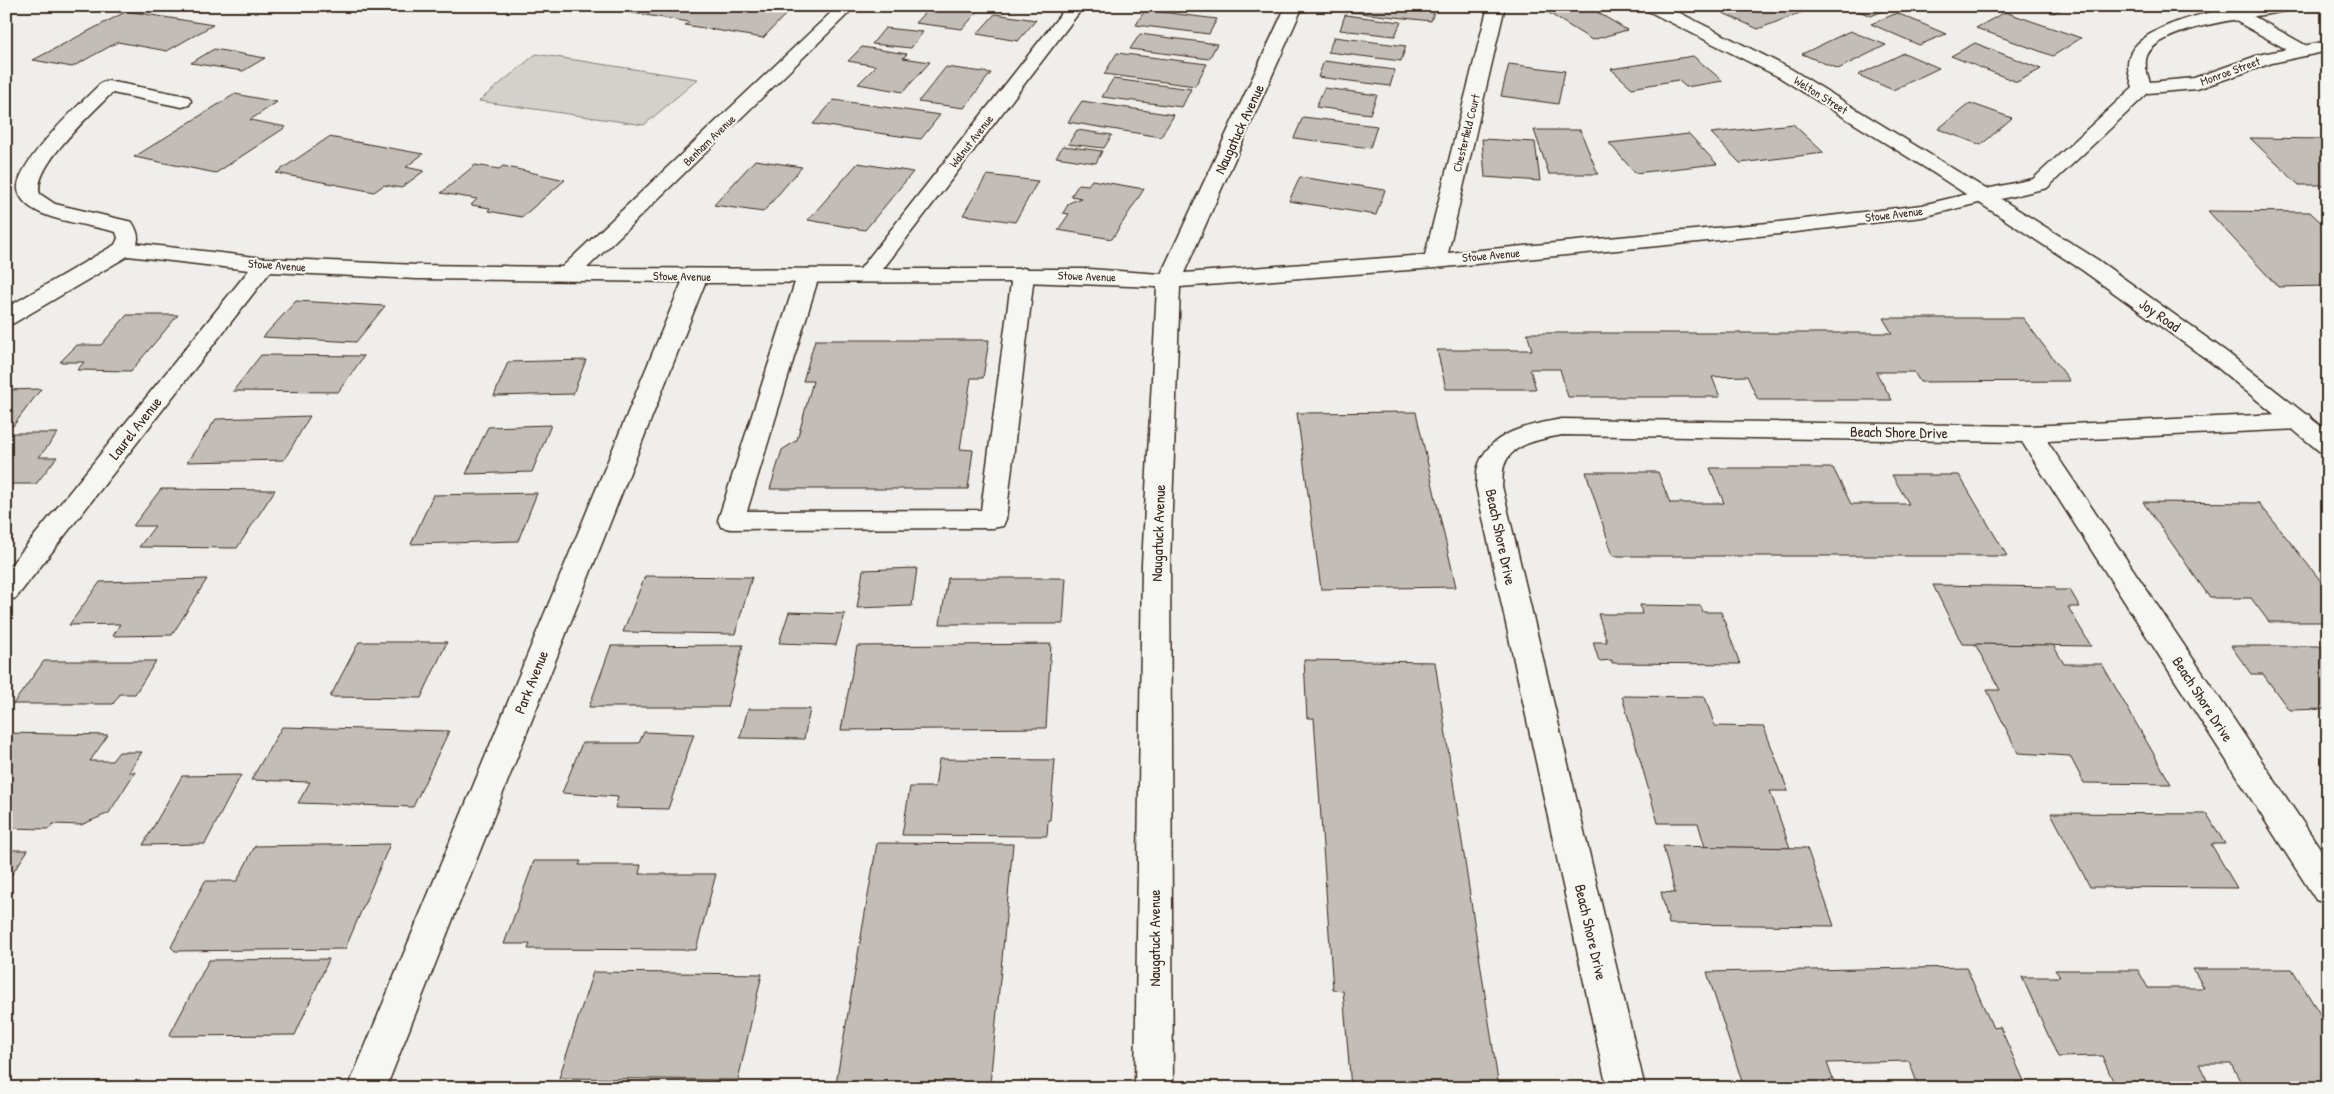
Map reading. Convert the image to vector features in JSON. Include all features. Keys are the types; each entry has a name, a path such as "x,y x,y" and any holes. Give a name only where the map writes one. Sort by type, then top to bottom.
{"street":[{"name":"Benham Avenue","path":"569,273 848,6"},
{"name":"Walnut Avenue","path":"866,276 1076,6"},
{"name":"Naugatuck Avenue","path":"1154,1088 1156,564 1169,281 1295,6"},
{"name":"Chesterfield Court","path":"1435,261 1497,6"},
{"name":"Welton Street","path":"1652,6 1785,73 1984,196"},
{"path":"2143,88 2139,77 2137,58 2140,51 2150,41 2226,10 2284,6"},
{"path":"2226,10 2301,50"},
{"name":"Monroe Street","path":"2143,88 2197,83 2260,60 2301,50 2328,46"},
{"path":"6,318 124,249 129,241 129,234 124,227 112,223 60,214 43,206 31,196 28,187 31,177 46,151 108,87 182,101"},
{"name":"Stowe Avenue","path":"124,249 264,265 416,272 696,276 1023,275 1089,276 1169,281 1435,261 1778,228 1922,210 2040,184 2143,88"},
{"name":"Joy Road","path":"1984,196 2105,276 2220,358 2300,420 2328,445"},
{"name":"Laurel Avenue","path":"6,591 264,265"},
{"path":"808,276 731,520 993,519 1023,275"},
{"name":"Park Avenue","path":"367,1088 696,276"},
{"name":"Beach Shore Drive","path":"1626,1088 1489,486 1492,466 1502,448 1529,433 1562,427 2029,434 2300,420"},
{"name":"Beach Shore Drive","path":"2029,434 2328,889"}],"shaded area":[{"path":"536,54 698,79 644,125 479,101"}],"building":[{"path":"604,6 760,6 757,9 787,13 763,38 685,25 689,22 602,8"},
{"path":"931,6 983,6 962,29 915,23"},
{"path":"1182,6 1213,6 1211,10"},
{"path":"1353,6 1436,6 1431,21 1351,12"},
{"path":"1587,6 1627,30 1592,40 1539,7"},
{"path":"1740,6 1793,6 1805,11 1758,29 1723,13"},
{"path":"1846,6 1874,6 1885,10 1871,16"},
{"path":"2035,6 2067,6 2054,13"},
{"path":"1145,10 1217,19 1209,34 1136,25"},
{"path":"127,11 213,25 167,51 118,42 72,67 33,60"},
{"path":"2005,12 2081,38 2053,56 1976,28"},
{"path":"1897,13 1946,34 1919,45 1871,24"},
{"path":"995,14 1036,20 1018,41 977,34"},
{"path":"1345,15 1401,22 1395,36 1340,30"},
{"path":"885,28 923,32 911,48 872,44"},
{"path":"1850,31 1886,45 1838,69 1802,54"},
{"path":"1140,34 1217,44 1209,59 1130,49"},
{"path":"1334,37 1406,46 1401,61 1328,52"},
{"path":"1975,43 2041,69 2017,82 1951,56"},
{"path":"862,47 907,54 903,58 930,62 903,92 858,84 876,66 848,61"},
{"path":"214,49 265,58 243,71 191,63"},
{"path":"1117,53 1207,64 1195,86 1104,74"},
{"path":"1904,53 1939,68 1893,90 1858,75"},
{"path":"1693,56 1723,81 1686,87 1678,80 1632,88 1611,69"},
{"path":"1324,61 1395,70 1390,86 1318,77"},
{"path":"1509,64 1565,71 1558,104 1501,96"},
{"path":"946,67 991,73 964,108 918,102"},
{"path":"1113,79 1191,89 1182,107 1102,97"},
{"path":"1324,88 1377,95 1370,114 1316,107"},
{"path":"235,94 277,102 250,120 286,127 216,173 134,157"},
{"path":"834,100 940,115 921,139 813,124"},
{"path":"1082,101 1174,115 1161,137 1068,122"},
{"path":"1970,103 2012,118 1981,145 1938,129"},
{"path":"1303,117 1377,126 1370,148 1294,138"},
{"path":"1793,124 1824,153 1740,163 1711,133"},
{"path":"1077,130 1112,135 1104,148 1068,144"},
{"path":"1534,130 1580,130 1598,174 1549,174"},
{"path":"1689,134 1717,164 1635,173 1609,143"},
{"path":"329,137 423,154 406,167 424,171 401,188 384,185 374,192 276,173"},
{"path":"2250,138 2328,139 2328,185 2299,185"},
{"path":"1482,139 1535,142 1540,181 1485,177"},
{"path":"1063,146 1102,151 1096,163 1056,157"},
{"path":"755,160 802,167 763,212 714,205"},
{"path":"858,163 913,172 865,230 808,220"},
{"path":"475,165 499,169 503,166 565,180 522,217 488,211 490,208 471,205 477,199 441,193"},
{"path":"987,175 1038,181 1015,222 963,215"},
{"path":"1300,177 1385,190 1376,215 1289,201"},
{"path":"1092,180 1144,189 1112,239 1058,230 1069,214 1063,213 1069,203 1081,198 1071,196 1079,184 1088,185"},
{"path":"2208,211 2310,212 2328,229 2328,286 2278,287"},
{"path":"296,301 385,306 356,342 263,337"},
{"path":"127,315 178,315 131,371 77,370 84,362 60,362 77,345 101,345"},
{"path":"1883,318 2023,318 2070,381 1920,382 1914,372 1876,372 1892,400 1758,400 1747,376 1712,377 1720,397 1568,397 1560,369 1530,369 1536,389 1446,389 1437,350 1532,350 1527,333 1892,333"},
{"path":"815,340 989,340 983,378 971,378 960,449 973,450 968,489 770,489 782,450 797,440 813,381 803,381"},
{"path":"261,355 364,356 338,392 233,391"},
{"path":"586,360 573,394 494,396 508,362"},
{"path":"41,389 13,426 6,426 6,390"},
{"path":"1416,412 1456,587 1321,589 1297,413"},
{"path":"310,416 284,460 187,462 216,419"},
{"path":"551,425 532,472 466,474 488,427"},
{"path":"6,433 58,433 39,457 57,457 36,484 6,484"},
{"path":"1710,468 1833,468 1851,504 1909,504 1892,475 1959,475 2007,556 1613,556 1586,472 1658,472 1670,503 1724,503"},
{"path":"161,489 275,490 237,548 139,547 155,526 133,526"},
{"path":"537,493 518,541 411,544 433,495"},
{"path":"2143,502 2259,503 2328,590 2328,595 2322,595 2328,603 2328,622 2269,622 2251,598 2210,598"},
{"path":"917,568 912,606 857,608 863,570"},
{"path":"645,576 752,577 735,634 623,632"},
{"path":"948,578 1066,578 1063,624 940,624"},
{"path":"207,579 172,635 113,636 120,624 69,625 100,582"},
{"path":"1933,585 2054,587 2056,590 2070,590 2080,607 2068,607 2091,646 1962,644"},
{"path":"1640,605 1701,606 1703,612 1721,612 1740,664 1612,663 1612,660 1599,661 1593,642 1607,642 1598,614 1642,614"},
{"path":"789,612 845,614 836,645 779,643"},
{"path":"359,642 447,642 421,698 330,697"},
{"path":"1051,644 1046,728 841,730 857,646"},
{"path":"1975,644 2053,645 2064,664 2102,664 2171,784 2084,783 2070,756 2018,753 1987,690 2000,690"},
{"path":"743,645 727,707 589,707 611,646"},
{"path":"2231,646 2328,646 2328,709 2289,710 2263,674 2251,674"},
{"path":"1304,660 1435,662 1499,1088 1351,1088 1343,991 1333,990 1314,718 1307,718"},
{"path":"44,661 156,661 135,694 120,694 113,704 13,704"},
{"path":"1622,696 1705,697 1715,726 1764,727 1788,791 1770,791 1790,848 1705,847 1698,823 1658,823"},
{"path":"748,709 810,709 804,739 740,738"},
{"path":"282,727 449,731 413,807 298,803 310,782 251,780"},
{"path":"644,732 694,734 668,809 615,808 618,797 562,793 582,743 639,743"},
{"path":"6,733 108,735 90,761 112,761 119,752 142,752 129,772 135,772 109,813 81,825 53,824 49,829 6,828"},
{"path":"939,759 1055,760 1047,836 902,835 910,787 935,787"},
{"path":"241,775 205,844 143,845 182,776"},
{"path":"2051,813 2207,814 2225,844 2211,844 2237,888 2090,887"},
{"path":"877,843 1013,844 990,1084 836,1083"},
{"path":"390,844 345,949 175,951 171,947 205,881 237,881 255,846"},
{"path":"1663,846 1807,848 1834,926 1669,924 1661,892 1675,893"},
{"path":"6,850 28,850 6,883"},
{"path":"534,861 581,861 579,865 641,865 639,874 716,874 696,950 528,949 530,944 504,944"},
{"path":"329,959 295,1035 169,1036 209,960"},
{"path":"1966,967 1993,1028 2000,1027 2024,1081 2016,1082 2018,1088 1919,1088 1909,1061 1827,1063 1836,1088 1744,1088 1707,972"},
{"path":"2193,969 2292,969 2328,1027 2328,1088 2244,1088 2231,1064 2199,1064 2211,1088 2116,1088 2102,1056 2058,1057 2022,977 2060,977 2055,970 2138,970 2148,988 2204,988"},
{"path":"593,972 762,974 738,1080 559,1078"}]}
